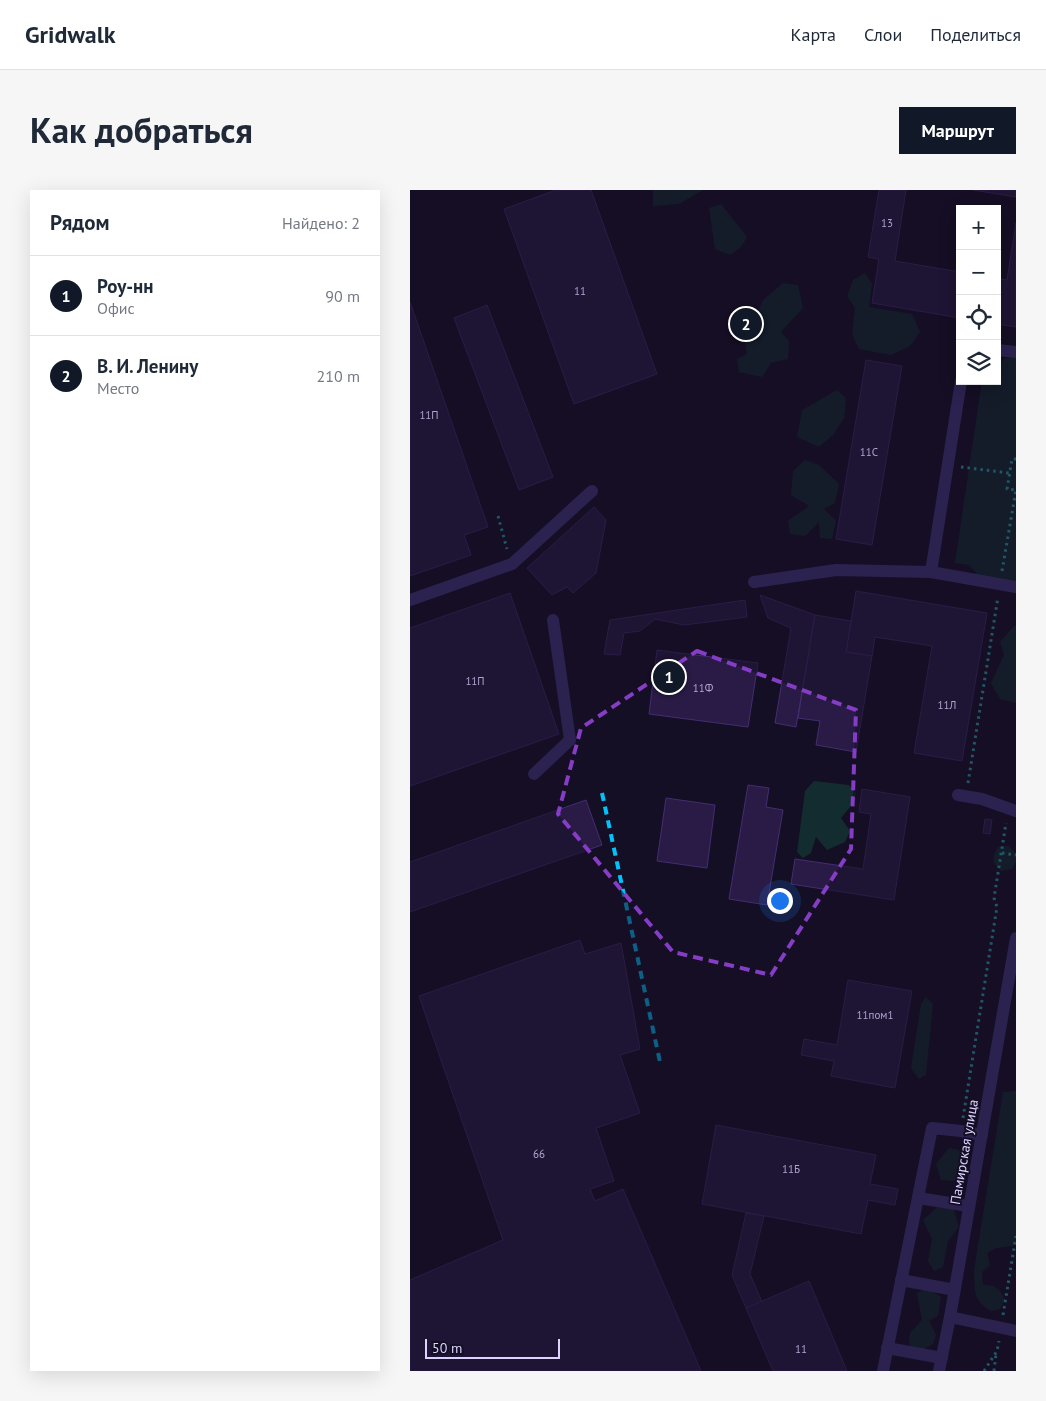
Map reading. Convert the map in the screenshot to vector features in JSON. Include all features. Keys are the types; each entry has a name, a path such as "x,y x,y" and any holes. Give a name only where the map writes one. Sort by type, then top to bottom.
{"street":[{"path":"1001,350 1016,352"},
{"path":"931,572 960,385"},
{"path":"410,600 512,564 592,491"},
{"path":"754,582 836,570 931,572 1016,588"},
{"path":"534,774 570,740 553,620"},
{"path":"962,796 982,799 1012,809"},
{"name":"Памирская улица","path":"939,1371 1016,938"},
{"path":"882,1371 932,1128 961,1130 982,1135"},
{"path":"918,1198 969,1206"},
{"path":"901,1280 954,1290"},
{"path":"950,1317 1016,1330"},
{"path":"887,1348 942,1358"}],"path":[{"path":"962,796 1016,490 1007,489 1012,459 1016,459"},
{"path":"948,465 1010,473"},
{"path":"498,516 512,564"},
{"path":"961,1130 997,907 994,898 1012,809"},
{"path":"1002,853 1016,855"},
{"path":"994,1371 1016,1236"},
{"path":"984,1371 997,1351"}],"highlighted area":[{"path":"697,651 856,710 851,849 771,975 673,952 558,814 581,728"}],"green space":[{"path":"653,190 703,190 679,204 653,206"},
{"path":"721,204 747,237 741,247 730,255 715,249 709,208"},
{"path":"865,273 872,284 869,307 912,314 920,332 910,346 891,355 859,349 852,334 855,308 847,296 853,280"},
{"path":"783,283 798,285 803,308 781,332 789,341 788,359 771,363 762,377 739,372 737,359 747,354 745,343 763,300"},
{"path":"1016,358 1016,589 982,579 969,565 955,563 981,385 1001,385 1001,362 1003,359"},
{"path":"837,390 846,398 844,418 833,435 819,447 797,437 802,410"},
{"path":"805,460 819,465 839,484 835,503 824,509 836,521 832,539 820,538 819,522 805,536 790,534 788,521 809,506 791,495 793,471"},
{"path":"1016,626 1016,703 1000,699 991,683 1004,655 1000,642"},
{"path":"814,781 849,785 856,794 850,807 841,818 850,831 845,842 827,850 816,837 811,853 803,858 797,852 805,791"},
{"path":"1008,846 1016,853 1016,862 1012,869 1001,871 995,865 994,857 998,847"},
{"path":"926,997 933,1004 926,1075 919,1079 911,1068 921,1004"},
{"path":"1016,1091 1016,1243 1013,1246 996,1248 987,1253 990,1265 982,1272 983,1285 997,1288 1005,1300 1000,1309 991,1311 980,1303 976,1294 974,1270 1003,1092"},
{"path":"949,1148 959,1150 964,1166 954,1181 941,1180 936,1164"},
{"path":"946,1199 953,1207 959,1227 948,1241 943,1267 934,1271 928,1261 932,1239 923,1220"},
{"path":"927,1288 941,1297 938,1316 929,1321 936,1335 933,1344 917,1353 909,1344 910,1333 922,1320 917,1293"}],"building":[{"path":"556,190 591,190 657,374 574,404 504,209"},
{"path":"879,190 906,190 895,261 956,271 956,317 872,303 879,259 868,257"},
{"path":"973,190 1016,190 1016,197"},
{"path":"1016,223 1016,327 1001,325 1001,279 1007,280"},
{"path":"410,302 488,527 464,535 471,555 410,576"},
{"path":"487,305 553,477 519,490 454,318"},
{"path":"866,360 902,366 872,545 836,539"},
{"path":"594,507 606,520 596,573 573,593 567,587 552,595 527,568"},
{"path":"856,591 987,613 962,761 914,753 932,646 875,637 872,656 846,652"},
{"path":"510,593 559,734 410,786 410,628"},
{"path":"760,595 815,615 796,727 775,723 791,628 768,618"},
{"path":"745,600 747,617 684,625 655,619 640,631 624,633 620,655 604,654 610,620"},
{"path":"815,615 851,621 846,652 872,656 856,752 816,745 820,721 798,718"},
{"path":"657,650 758,663 748,727 649,714"},
{"path":"748,785 769,788 766,807 783,810 767,905 729,899"},
{"path":"862,789 910,797 894,900 791,884 795,859 863,869 871,814 859,812"},
{"path":"666,798 715,805 707,868 657,861"},
{"path":"586,800 602,845 410,912 410,862"},
{"path":"985,819 992,820 990,834 983,833"},
{"path":"580,940 585,954 621,943 640,1049 620,1055 640,1113 596,1128 614,1181 590,1189 595,1201 623,1189 701,1371 410,1371 410,1280 503,1240 419,996"},
{"path":"848,980 912,991 895,1088 831,1076 834,1061 801,1055 804,1039 837,1045"},
{"path":"716,1125 876,1155 870,1184 898,1189 895,1205 868,1200 861,1234 702,1204"},
{"path":"746,1213 764,1216 750,1274 762,1302 746,1308 732,1275"},
{"path":"809,1281 847,1371 773,1371 746,1308"}],"railway":[{"path":"602,793 660,1062"}],"place":[{"name":"В. И. Ленину","path":"746,324"},
{"name":"Роу-нн","path":"669,677"}]}
